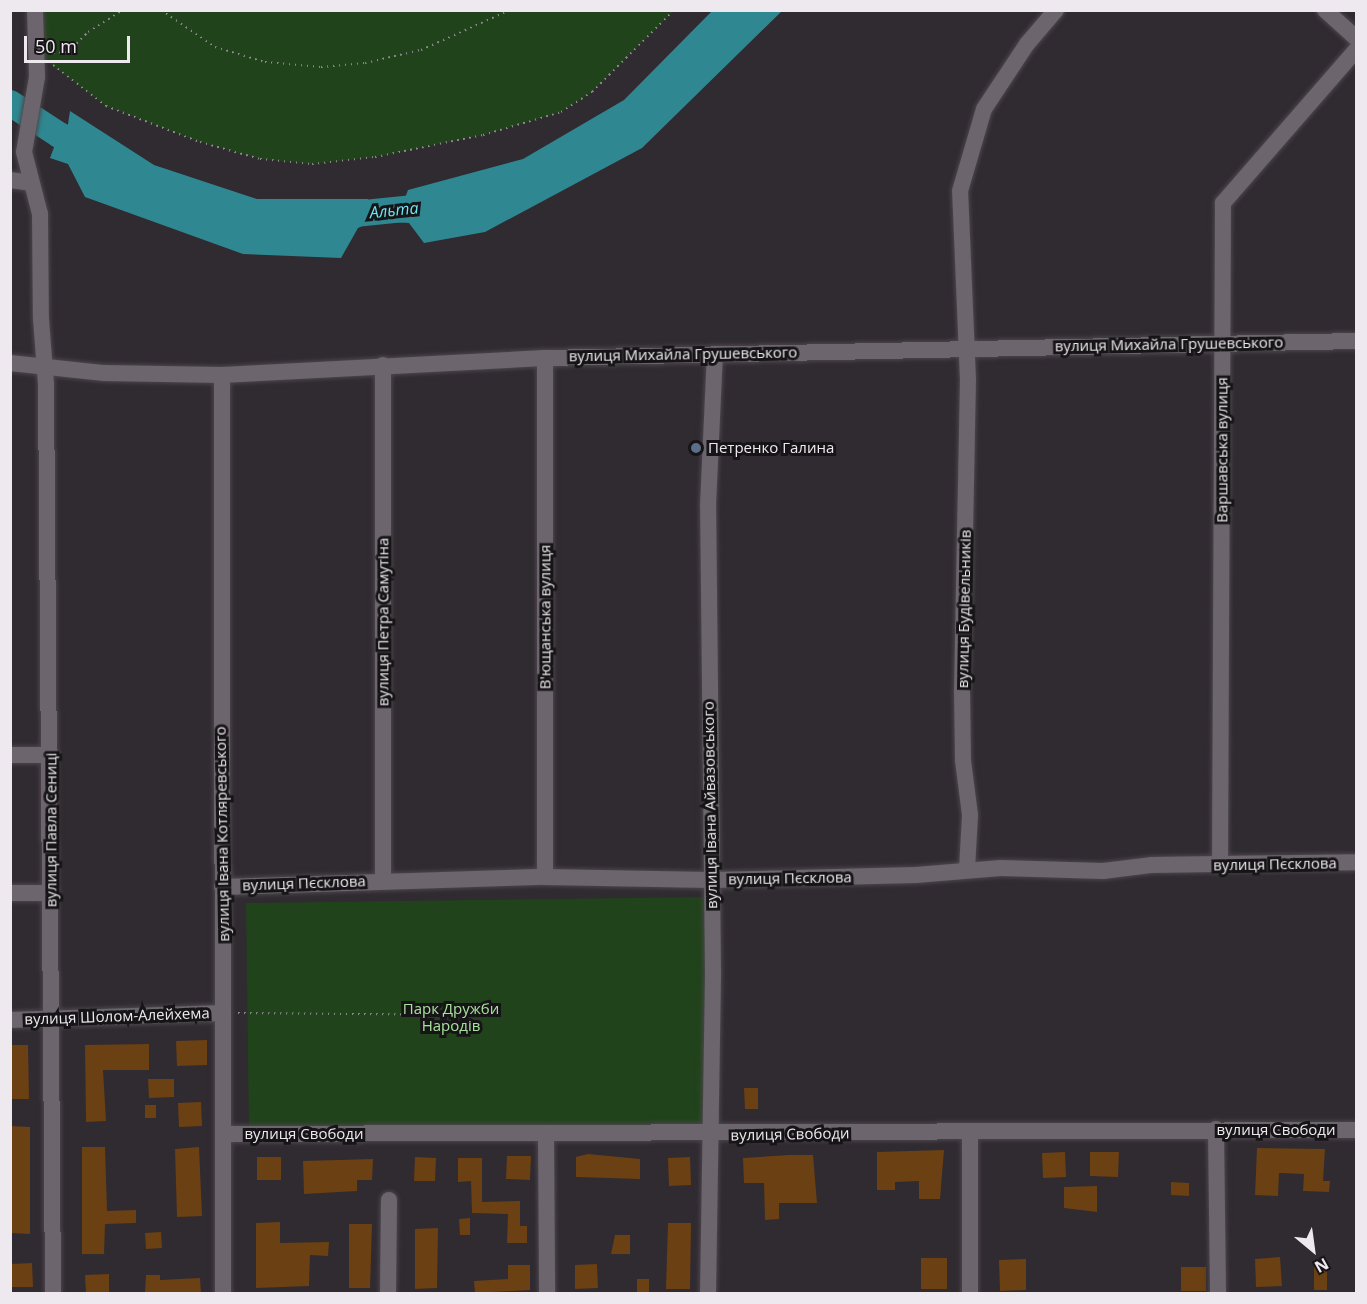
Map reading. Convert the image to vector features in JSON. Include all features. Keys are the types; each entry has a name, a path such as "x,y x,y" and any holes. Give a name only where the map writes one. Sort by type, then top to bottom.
{"street":[{"name":"вулиця Павла Сениці","path":"35,10 38,55 24,152 40,214 44,367 51,755 53,1293"},
{"name":"вулиця Будівельників","path":"967,869 970,815 962,702 967,348 959,221 964,165 976,129 995,90 1056,10"},
{"path":"1325,10 1356,38"},
{"name":"Варшавська вулиця","path":"1220,865 1223,203 1356,50"},
{"path":"10,180 31,183"},
{"name":"вулиця Михайла Грушевського","path":"10,363 155,376 222,375 545,358 1356,341"},
{"name":"вулиця Івана Айвазовського","path":"708,1293 713,973 710,880 708,506 715,354"},
{"name":"В'ющанська вулиця","path":"545,358 545,877"},
{"name":"вулиця Петра Самутіна","path":"383,365 383,880"},
{"name":"вулиця Івана Котляревського","path":"222,375 223,1293"},
{"path":"10,755 51,755"},
{"name":"вулиця Пєсклова","path":"222,886 545,877 710,880 916,875 967,869 1103,870 1356,862"},
{"path":"10,893 51,893"},
{"name":"вулиця Шолом-Алейхема","path":"10,1020 223,1013"},
{"path":"1216,1129 1218,1293"},
{"name":"вулиця Свободи","path":"224,1134 710,1135 1216,1129 1356,1130"},
{"path":"970,1132 970,1293"},
{"path":"546,1134 547,1293"},
{"path":"388,1293 389,1200"}],"path":[{"path":"38,55 68,52 88,32 123,10"},
{"path":"161,10 215,47 265,62 321,67 365,63 421,50 510,10"},
{"path":"38,55 106,106 200,142 260,159 312,164 375,158 483,135 561,112 592,92 674,10"},
{"path":"223,1013 471,1015"}],"green space":[{"path":"35,11 674,11 592,92 561,112 483,135 375,157 312,164 260,159 200,142 106,106 38,55"},
{"name":"Парк Дружби Народів","path":"707,897 706,1131 249,1135 246,903"}],"water":[{"path":"712,11 782,11 642,148 485,232 424,243 409,223 391,222 388,204 405,198 408,190 523,159 624,100"},
{"path":"70,111 154,165 257,199 368,199 371,222 358,228 341,258 243,254 85,197 68,164 50,158 56,142 65,144"}],"building":[{"path":"207,1040 207,1065 177,1066 176,1041"},
{"path":"149,1044 149,1070 103,1070 106,1121 86,1122 85,1045"},
{"path":"10,1045 28,1045 29,1099 10,1099"},
{"path":"148,1079 174,1079 174,1097 149,1098"},
{"path":"744,1088 758,1088 758,1109 745,1109"},
{"path":"201,1102 202,1126 179,1127 178,1103"},
{"path":"145,1105 156,1105 156,1118 145,1118"},
{"path":"10,1126 30,1127 30,1234 10,1233"},
{"path":"82,1147 105,1147 107,1211 136,1210 136,1223 105,1224 104,1254 82,1254"},
{"path":"199,1147 202,1216 177,1217 175,1149"},
{"path":"1257,1148 1325,1149 1323,1181 1330,1181 1329,1192 1303,1191 1304,1174 1279,1173 1278,1196 1255,1195"},
{"path":"944,1150 940,1199 919,1199 919,1181 895,1182 895,1190 877,1190 877,1152"},
{"path":"1065,1152 1066,1177 1043,1178 1042,1153"},
{"path":"1090,1152 1119,1152 1118,1177 1090,1176"},
{"path":"588,1154 640,1159 640,1179 576,1177 576,1157"},
{"path":"813,1155 817,1203 779,1203 779,1219 765,1220 764,1183 744,1183 743,1158"},
{"path":"507,1156 531,1156 530,1180 506,1179"},
{"path":"257,1157 281,1157 281,1180 257,1180"},
{"path":"415,1157 436,1158 435,1181 414,1181"},
{"path":"690,1157 691,1185 669,1186 668,1158"},
{"path":"458,1158 482,1158 482,1202 520,1201 520,1226 527,1226 527,1243 507,1243 508,1214 472,1213 471,1181 458,1182"},
{"path":"373,1159 372,1180 357,1180 357,1191 304,1194 303,1161"},
{"path":"1171,1182 1189,1183 1189,1196 1171,1195"},
{"path":"1097,1186 1097,1212 1064,1208 1064,1187"},
{"path":"470,1218 470,1235 460,1235 459,1219"},
{"path":"280,1222 280,1243 329,1242 328,1256 310,1255 309,1286 256,1288 256,1223"},
{"path":"668,1223 691,1223 690,1289 666,1289"},
{"path":"349,1224 372,1224 370,1288 349,1288"},
{"path":"438,1228 437,1288 415,1289 415,1229"},
{"path":"161,1232 162,1248 146,1249 145,1233"},
{"path":"615,1235 630,1235 630,1254 611,1254"},
{"path":"1280,1257 1282,1286 1256,1287 1255,1259"},
{"path":"921,1258 947,1258 947,1289 921,1289"},
{"path":"1026,1259 1026,1290 1000,1291 999,1260"},
{"path":"32,1263 33,1287 10,1287 10,1264"},
{"path":"597,1264 598,1288 575,1289 575,1265"},
{"path":"508,1265 530,1265 530,1290 475,1293 474,1281 508,1279"},
{"path":"1181,1267 1206,1267 1206,1291 1181,1291"},
{"path":"1314,1267 1327,1267 1327,1290 1314,1290"},
{"path":"109,1274 109,1293 86,1293 85,1275"},
{"path":"146,1275 160,1275 160,1280 200,1278 201,1293 145,1293"},
{"path":"637,1279 649,1279 649,1293 637,1293"}],"waterway":[{"name":"Альта","path":"10,103 59,135 98,151"},
{"name":"Альта","path":"335,216 424,207"}],"place":[{"name":"Петренко Галина","path":"696,448"}]}
